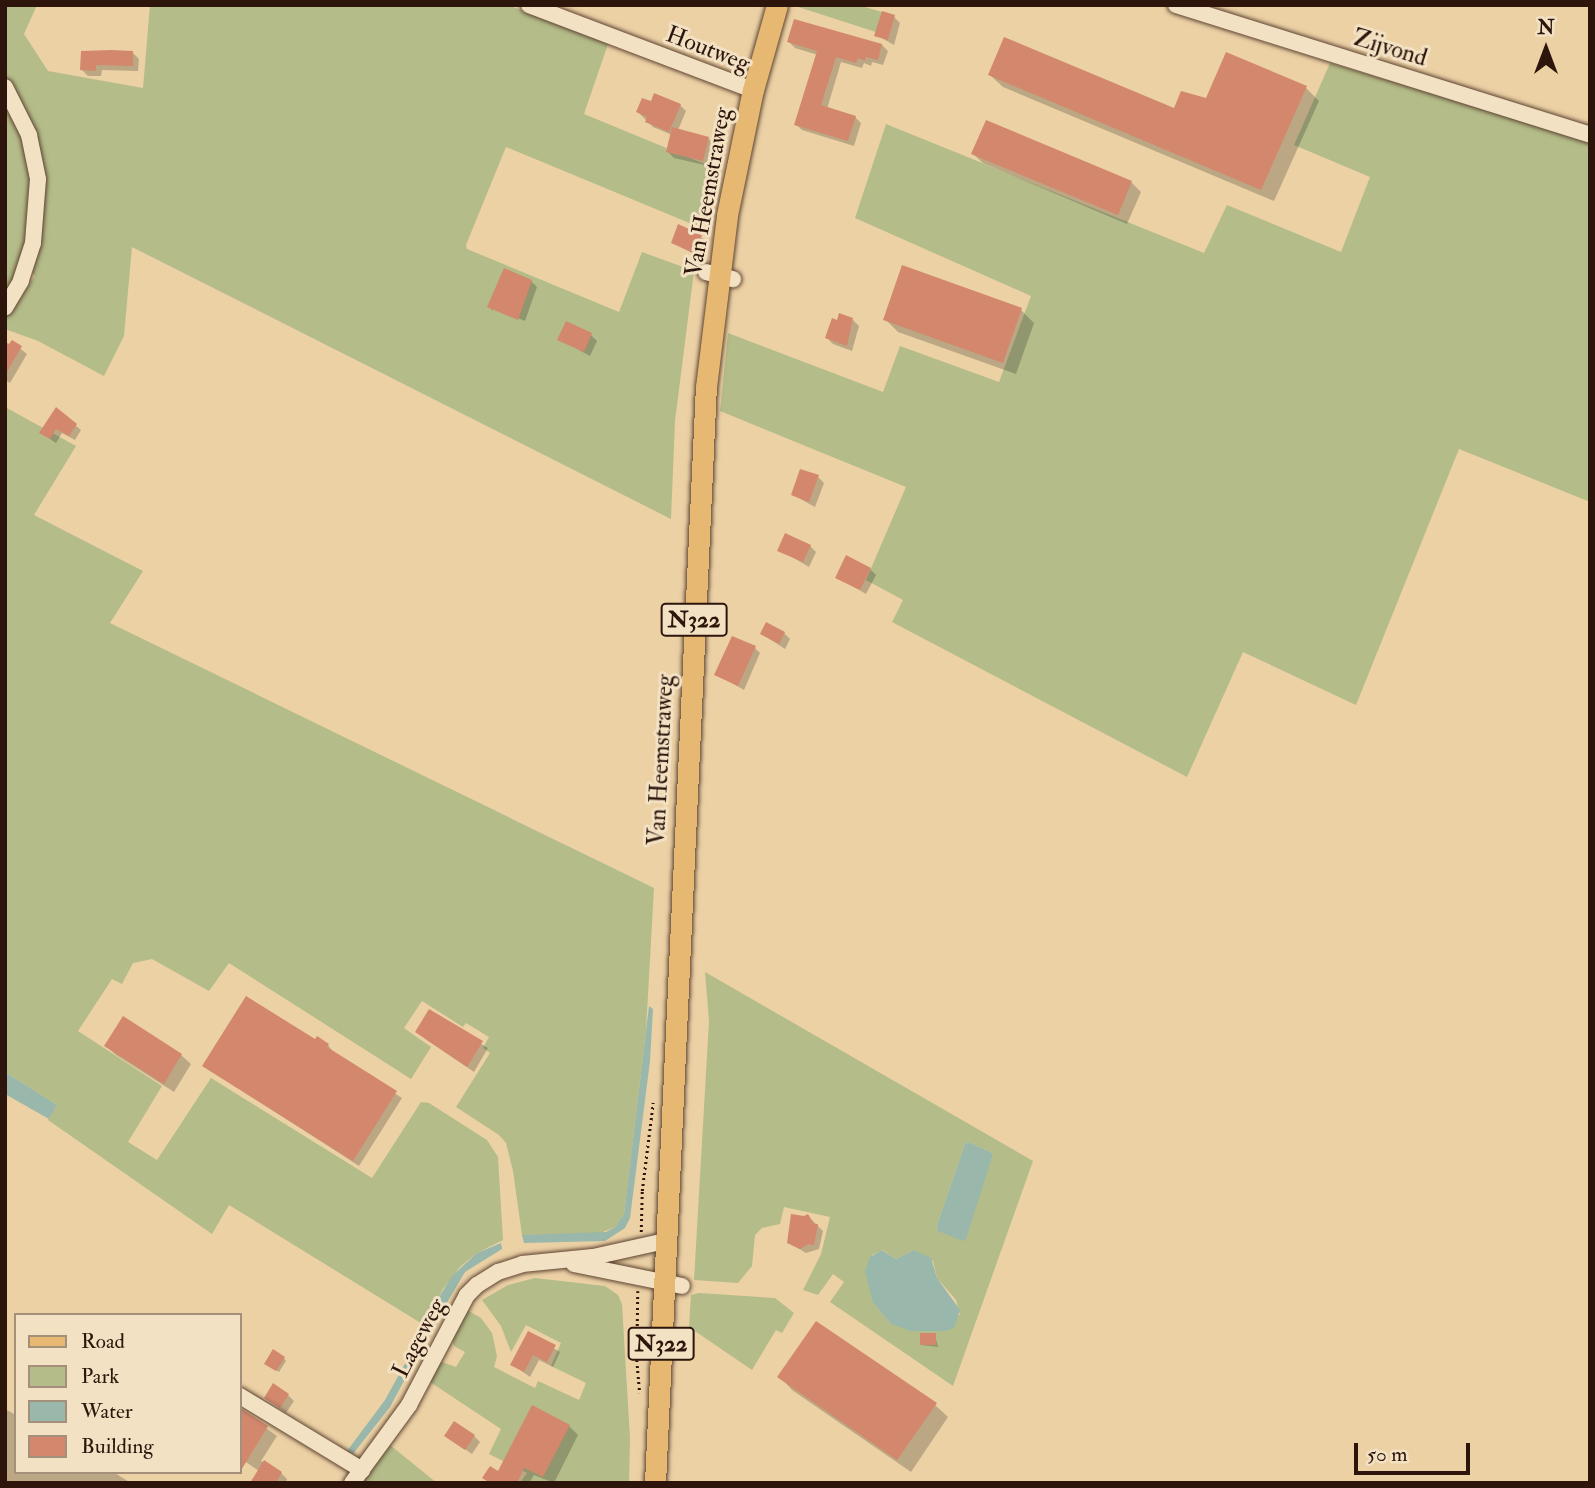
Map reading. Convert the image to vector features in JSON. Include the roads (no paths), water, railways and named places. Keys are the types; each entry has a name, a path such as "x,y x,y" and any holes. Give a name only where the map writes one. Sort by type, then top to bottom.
{"main road":[{"name":"Van Heemstraweg","path":"655,1483 673,1284 665,1241 701,472 719,276 753,90 777,5"}],"street":[{"name":"Houtweg","path":"528,5 753,90"},
{"name":"Zijvond","path":"1176,5 1590,135"},
{"path":"5,87 29,135 38,179 33,243 21,281 5,308"},
{"name":"Lageweg","path":"357,1476 409,1405 467,1295 498,1272 522,1264 593,1257 665,1241"},
{"name":"Lageweg","path":"558,1260 673,1284"},
{"path":"242,1396 357,1476"}],"water":[{"path":"649,1006 653,1009 650,1061 630,1218 625,1228 605,1241 524,1243 522,1235 606,1232 615,1227 624,1214"},
{"path":"5,1072 57,1105 49,1119 5,1094"},
{"path":"969,1142 992,1153 992,1157 966,1239 963,1241 938,1231 937,1225 965,1144"},
{"path":"501,1243 502,1249 465,1272 428,1335 422,1335 430,1312 452,1276 477,1253"},
{"path":"882,1250 896,1259 914,1250 931,1258 937,1278 960,1310 954,1328 945,1331 911,1331 891,1324 873,1303 865,1271 870,1257"},
{"path":"418,1346 420,1351 390,1407 353,1454 347,1451 385,1400 413,1349"}]}
